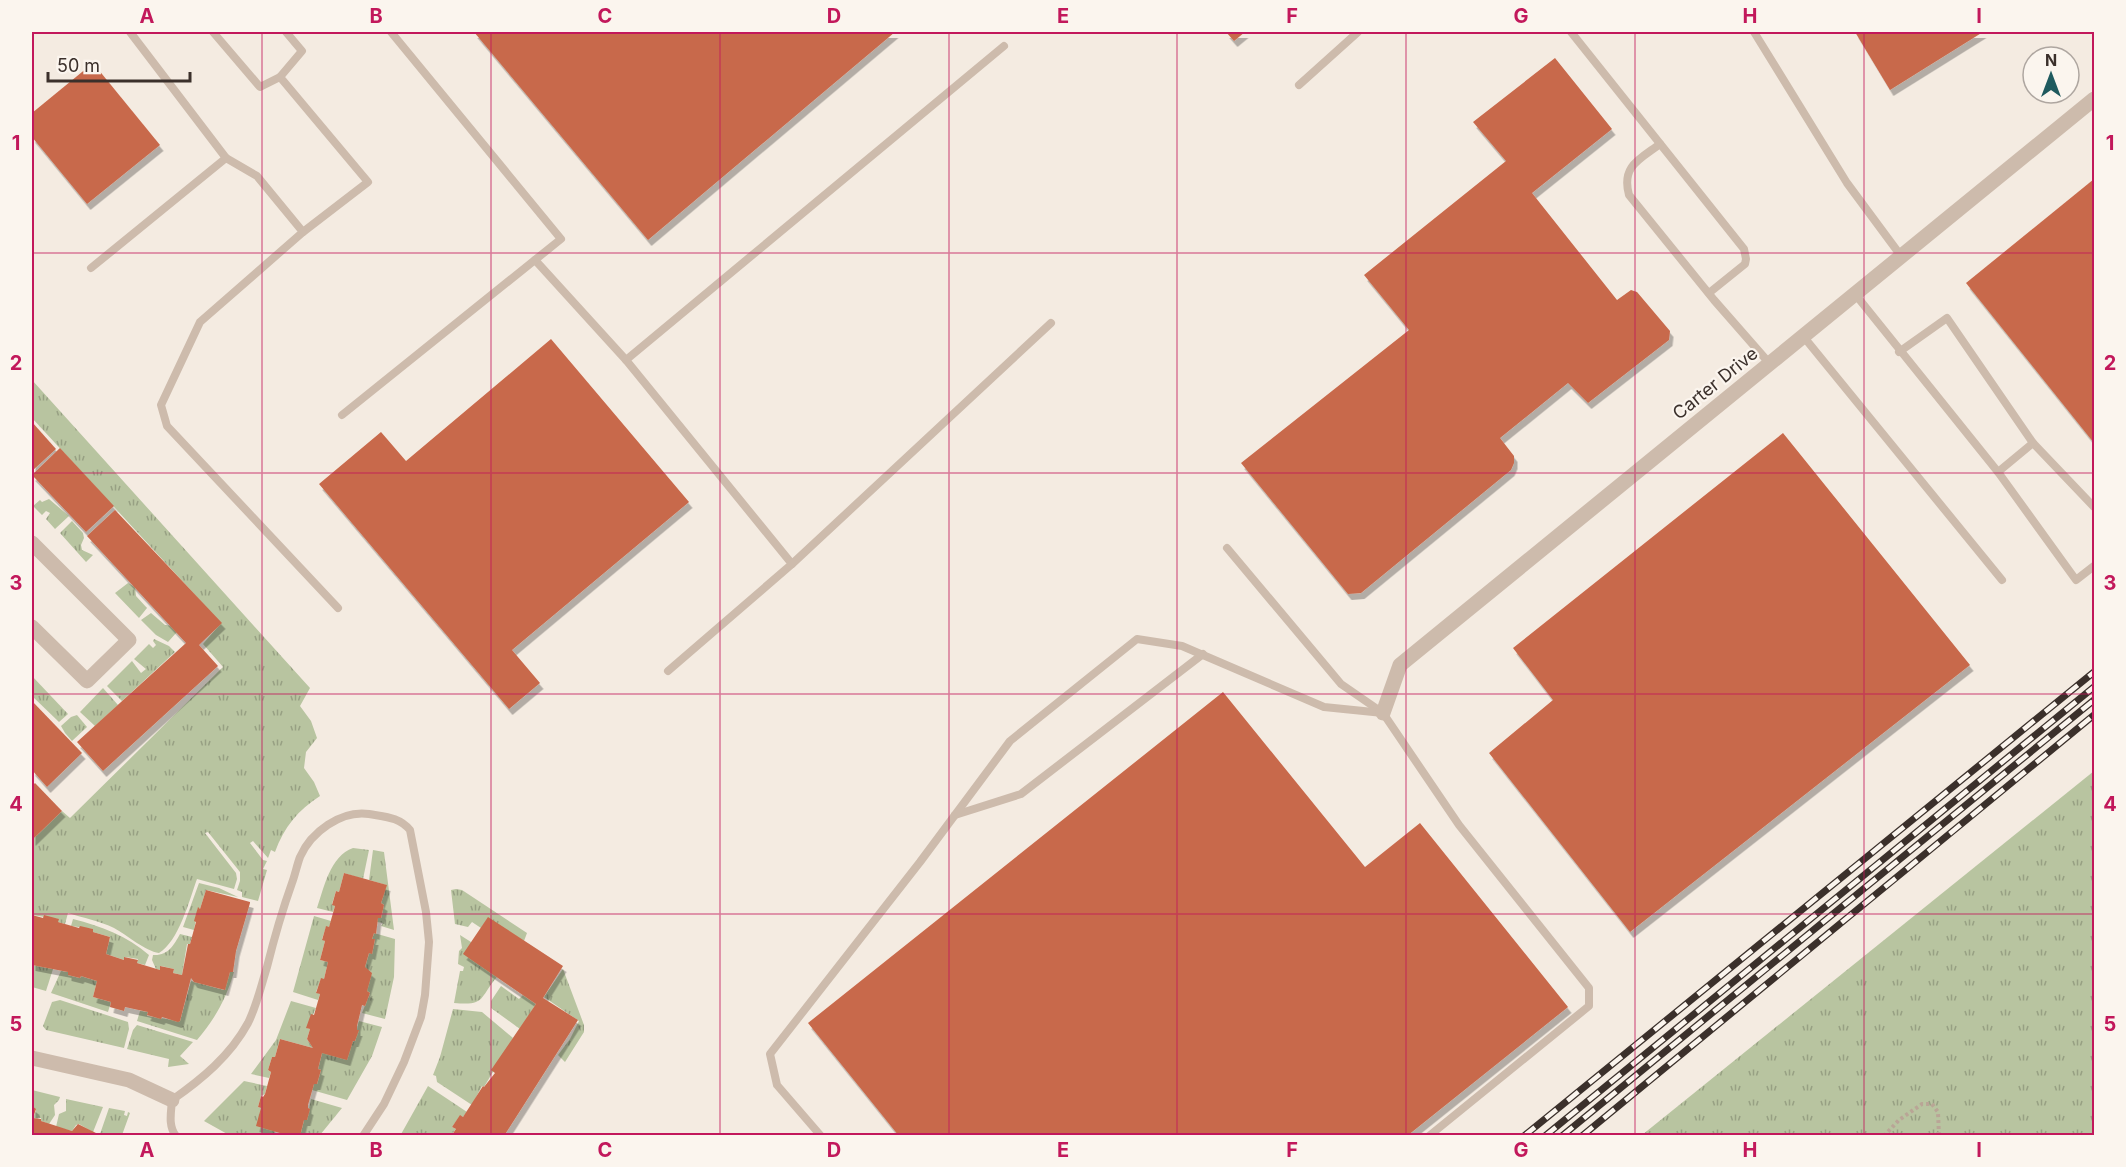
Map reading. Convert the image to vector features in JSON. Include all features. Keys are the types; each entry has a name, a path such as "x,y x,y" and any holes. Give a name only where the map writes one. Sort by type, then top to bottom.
{"street":[{"name":"Carter Drive","path":"1383,713 1400,665 2094,99"},
{"path":"32,543 129,640 87,681 32,627"},
{"path":"32,1058 129,1080 172,1100"}],"lane":[{"path":"130,32 226,158 257,176 303,231"},
{"path":"213,32 260,87 280,77 302,51 286,32"},
{"path":"342,416 561,239 391,32"},
{"path":"1299,84 1358,32"},
{"path":"1571,32 1746,254 1744,264 1709,293"},
{"path":"1754,32 1847,183 1901,256"},
{"path":"626,360 1004,46"},
{"path":"280,77 368,182 303,231 200,322 161,405 167,426 338,608"},
{"path":"1660,144 1633,164 1627,179 1629,195 1770,364"},
{"path":"91,268 226,158"},
{"path":"535,260 626,360 792,564"},
{"path":"1855,294 1899,352 1998,472 2076,580 2094,566"},
{"path":"1899,352 1947,318 2033,443 2094,507"},
{"path":"668,671 792,564 1051,323"},
{"path":"1803,336 2002,580"},
{"path":"1998,472 2033,443"},
{"path":"1227,548 1341,684 1383,713 1459,825 1589,988 1589,1006 1429,1136"},
{"path":"821,1136 777,1085 770,1054 1010,741 1137,639 1182,646 1324,707 1383,713"},
{"path":"955,815 1021,794 1203,654"},
{"path":"176,1136 170,1121 172,1100 202,1079 219,1062 235,1043 256,1006 280,917 300,857 319,831 333,821 364,813 403,822 410,830 429,942 421,1017 384,1104 363,1136"}],"path":[{"path":"1884,1136 1899,1120 1922,1104 1932,1104 1938,1112 1939,1136"}],"green space":[{"path":"32,380 310,688 300,706 311,721 317,738 306,752 304,768 320,796 293,820 275,852 271,850 268,858 253,841 250,843 263,860 267,861 263,869 267,870 258,901 242,897 242,892 237,890 240,872 208,832 205,833 236,873 234,889 197,879 178,930 159,953 97,921 68,913 65,924 58,922 58,919 32,915 32,840 62,811 70,818 223,667 203,644 221,623 32,418"},
{"path":"49,499 69,516 55,529 46,519 50,513 46,511 42,515 33,506 40,500 42,502"},
{"path":"72,521 83,533 82,550 93,555 86,562 60,533"},
{"path":"128,583 135,587 136,596 147,608 139,618 115,593"},
{"path":"151,613 165,625 173,626 177,632 168,642 156,635 141,620"},
{"path":"154,639 169,646 175,652 122,701 107,686 132,661 141,673 146,669 134,659 149,644 153,648 156,645"},
{"path":"32,676 68,714 59,722 32,696"},
{"path":"103,688 118,705 95,726 80,712"},
{"path":"77,715 87,727 72,741 61,726"},
{"path":"2094,771 2094,1135 1642,1135"},
{"path":"353,848 369,850 363,879 344,873 339,892 336,891 332,904 335,906 333,912 317,908 333,865 345,852"},
{"path":"373,850 384,852 394,930 381,926 383,923 377,922 378,918 381,918 384,905 381,903 386,885 369,880"},
{"path":"199,883 219,888 238,897 206,890 200,909 198,908 194,930 183,927"},
{"path":"451,890 462,890 527,933 524,941 488,918 481,928 472,922 468,927 455,924"},
{"path":"314,916 331,921 322,939 325,941 320,960 328,962 324,979 321,979 316,992 320,994 318,1000 293,992"},
{"path":"73,919 104,928 132,942 149,955 145,965 137,963 138,959 125,957 124,960 106,954 110,937 93,932 93,929 71,926"},
{"path":"374,933 395,939 394,977 385,1019 362,1013 370,993 367,991 365,967 369,953 372,953"},
{"path":"180,934 192,937 190,944 187,944 182,975 173,973 174,969 161,966 160,970 156,969 152,960 153,955 167,952"},
{"path":"460,935 471,942 497,977 477,1002 454,1003 460,971 463,971 464,967 458,964 459,951 462,948"},
{"path":"32,965 53,969 46,991 32,987"},
{"path":"563,969 584,1025 584,1032 565,1062 558,1055 570,1039 579,1021 544,997"},
{"path":"61,971 68,972 68,975 97,981 93,997 111,1002 108,1012 51,993"},
{"path":"230,972 234,972 224,1000 197,1040 137,1021 140,1011 148,1012 147,1016 180,1021 191,981 224,990"},
{"path":"501,986 519,999 523,995 536,1004 520,1029 491,1008 491,1001"},
{"path":"60,1000 128,1022 129,1029 124,1048 46,1030 43,1026 52,1002"},
{"path":"291,1001 316,1008 307,1028 310,1029 307,1039 313,1048 280,1039 275,1057 272,1057 268,1070 271,1072 269,1078 251,1074 276,1040"},
{"path":"453,1009 482,1012 513,1038 472,1105 437,1082 436,1076 433,1075"},
{"path":"359,1021 382,1027 372,1056 347,1100 312,1090 314,1084 317,1084 321,1070 318,1069 322,1053 355,1041"},
{"path":"137,1025 193,1042 180,1056 189,1064 168,1067 169,1059 127,1049"},
{"path":"244,1081 267,1086 258,1107 261,1108 275,1131 274,1135 229,1135 204,1121"},
{"path":"428,1086 467,1112 463,1117 460,1116 452,1127 456,1129 451,1135 400,1136"},
{"path":"32,1090 60,1097 54,1105 55,1115 49,1124 41,1121 41,1118 33,1118 36,1110 32,1106"},
{"path":"66,1099 103,1107 93,1132 79,1124 72,1131 56,1127 59,1114 66,1111"},
{"path":"311,1099 342,1108 320,1135 300,1136 304,1120 307,1119"},
{"path":"109,1108 125,1111 124,1115 127,1116 128,1112 130,1113 122,1135 100,1134"}],"building":[{"path":"474,32 895,32 648,240"},
{"path":"1226,32 1245,32 1234,41"},
{"path":"1855,32 1983,32 1890,90"},
{"path":"1555,58 1612,129 1532,193 1617,300 1631,290 1637,292 1670,331 1669,340 1588,403 1568,383 1500,438 1514,456 1511,470 1361,593 1348,594 1241,463 1409,330 1364,275 1506,161 1473,122"},
{"path":"93,63 160,145 87,204 32,137 32,113"},
{"path":"2094,179 2094,443 1966,283"},
{"path":"551,339 689,502 512,650 540,683 509,709 319,484 381,432 406,461"},
{"path":"32,422 56,449 32,471"},
{"path":"1783,433 1970,665 1630,932 1489,753 1553,700 1513,648"},
{"path":"60,448 114,506 86,532 32,475"},
{"path":"115,510 222,623 199,645 218,666 103,771 77,742 186,643 87,536"},
{"path":"1223,692 1365,867 1420,823 1568,1007 1407,1136 899,1136 808,1023"},
{"path":"32,701 82,753 47,787 32,770"},
{"path":"35,783 62,811 32,840 32,786"},
{"path":"344,873 387,885 381,903 384,905 381,918 378,918 376,934 374,933 372,939 375,939 372,954 369,953 365,967 372,973 367,991 370,993 365,1006 362,1005 357,1026 359,1030 347,1060 322,1053 318,1069 321,1070 308,1105 310,1109 307,1120 304,1120 300,1136 290,1136 256,1126 261,1108 258,1107 261,1096 265,1094 271,1072 268,1070 272,1057 275,1057 280,1039 313,1048 307,1039 310,1029 306,1028 311,1014 314,1015 320,994 316,993 321,978 324,979 328,962 320,960 325,941 322,940 326,926 329,927 335,906 332,905 336,891 339,892"},
{"path":"206,890 250,903 236,951 233,972 230,972 225,990 194,982 191,978 178,1022 147,1015 148,1012 125,1007 124,1011 110,1007 111,1002 93,997 97,981 68,975 68,972 32,965 32,915 43,918 44,915 79,928 80,926 93,929 93,932 110,937 106,954 124,960 124,957 138,960 137,963 160,970 160,966 174,969 173,973 182,975 188,944 190,944 196,922 194,921"},
{"path":"488,917 563,966 543,998 578,1020 504,1136 451,1136 456,1129 452,1127 460,1115 463,1117 483,1086 495,1073 491,1070 536,1004 463,954"},
{"path":"32,1106 36,1109 33,1118 72,1131 78,1124 102,1136 32,1136"}],"railway":[{"path":"1524,1136 2094,672"},
{"path":"1545,1136 2094,687"},
{"path":"1562,1136 2094,700"},
{"path":"1582,1136 2094,715"}]}
